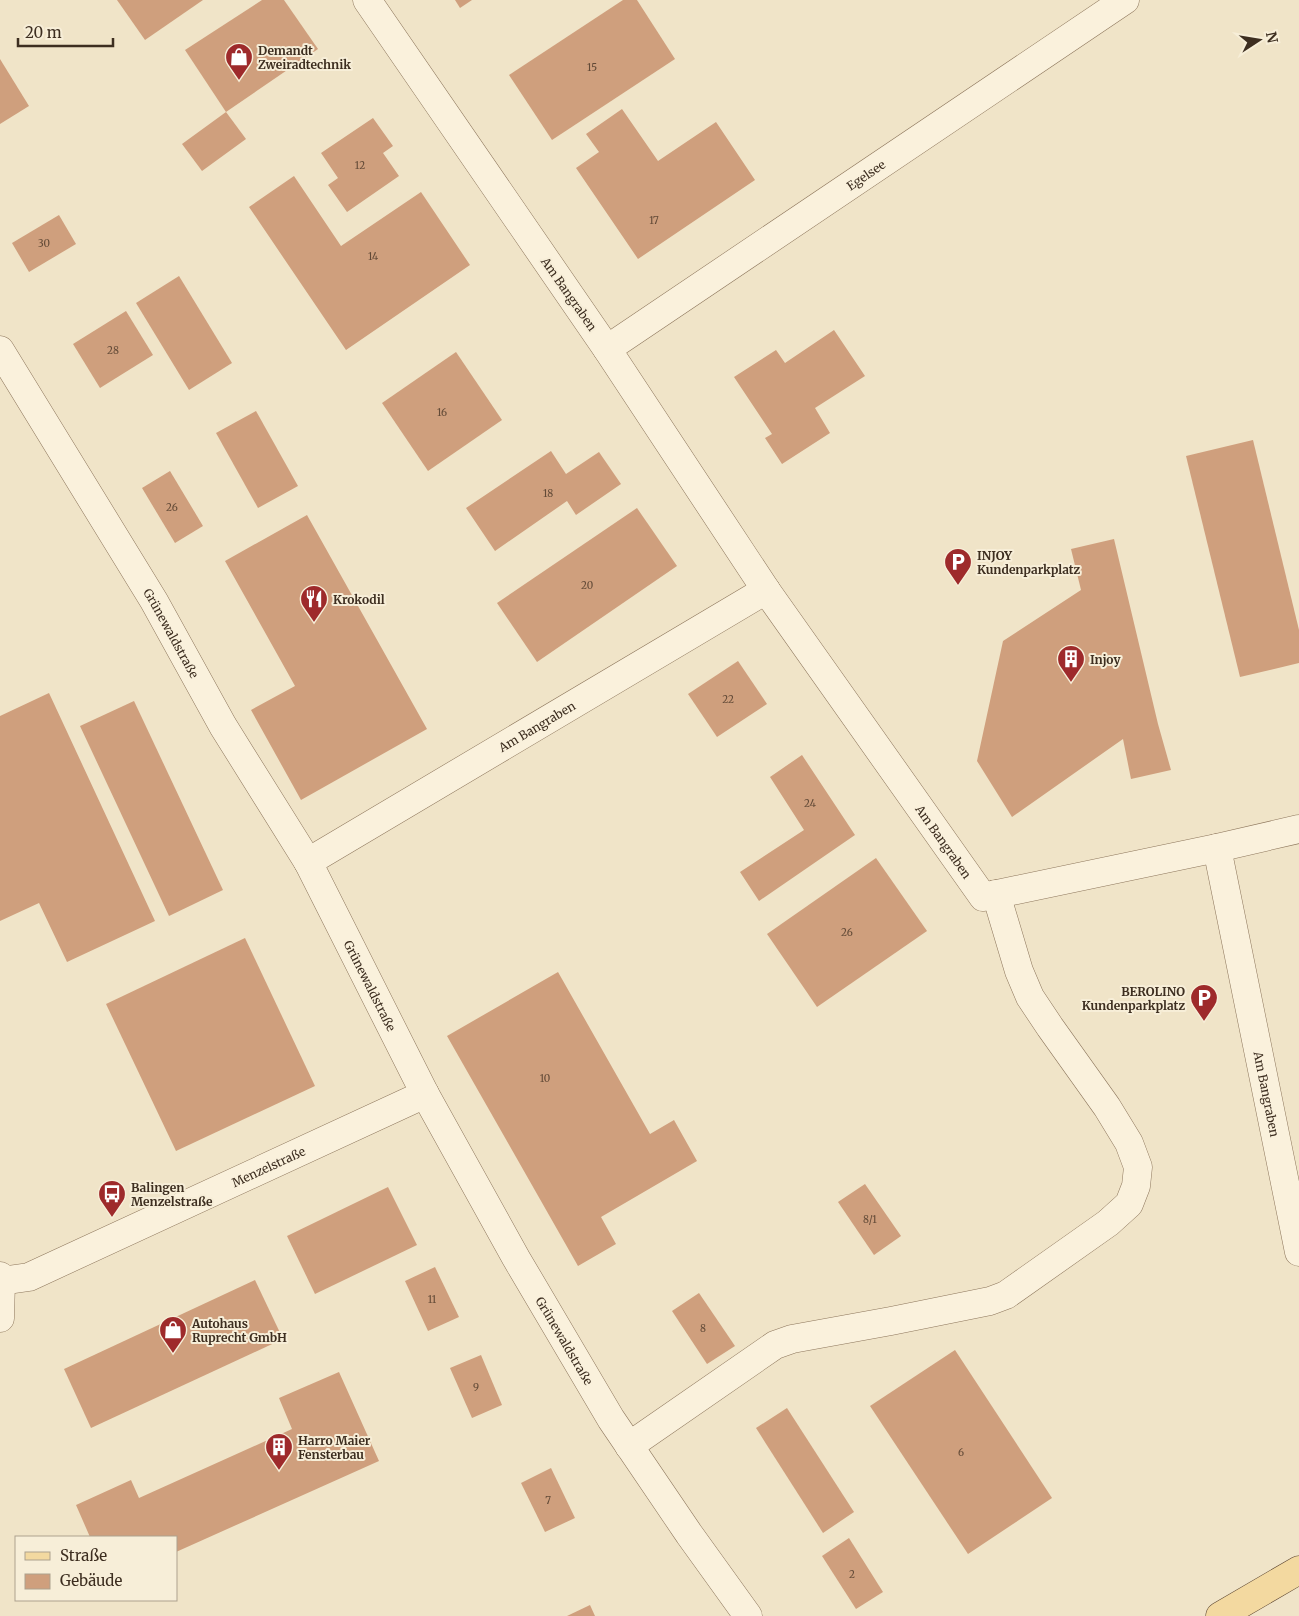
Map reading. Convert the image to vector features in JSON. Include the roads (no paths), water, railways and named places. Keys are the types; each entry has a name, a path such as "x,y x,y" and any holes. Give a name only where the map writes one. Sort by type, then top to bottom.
{"main road":[{"path":"1220,1616 1299,1570"}],"street":[{"name":"Am Bangraben","path":"367,0 607,350 766,590 982,897 1299,829"},
{"name":"Egelsee","path":"607,350 1125,0"},
{"name":"Grünewaldstraße","path":"0,350 154,601 224,726 308,862 426,1094 516,1258 611,1419 689,1534 748,1616"},
{"name":"Am Bangraben","path":"308,862 766,590"},
{"name":"Am Bangraben","path":"1217,848 1299,1252"},
{"path":"629,1446 775,1345 792,1338 891,1321 990,1301 1006,1295 1108,1224 1129,1204 1136,1186 1138,1166 1129,1143 1030,997 1019,971 996,894"},
{"name":"Menzelstraße","path":"1,1279 29,1277 426,1094"},
{"path":"0,1318 1,1279"}],"place":[{"name":"Demandt Zweiradtechnik","path":"239,81"},
{"name":"INJOY Kundenparkplatz","path":"958,586"},
{"name":"Krokodil","path":"314,623"},
{"name":"Injoy","path":"1071,683"},
{"name":"BEROLINO Kundenparkplatz","path":"1204,1022"},
{"name":"Balingen Menzelstraße","path":"112,1218"},
{"name":"Autohaus Ruprecht GmbH","path":"173,1354"},
{"name":"Harro Maier Fensterbau","path":"279,1471"}]}
